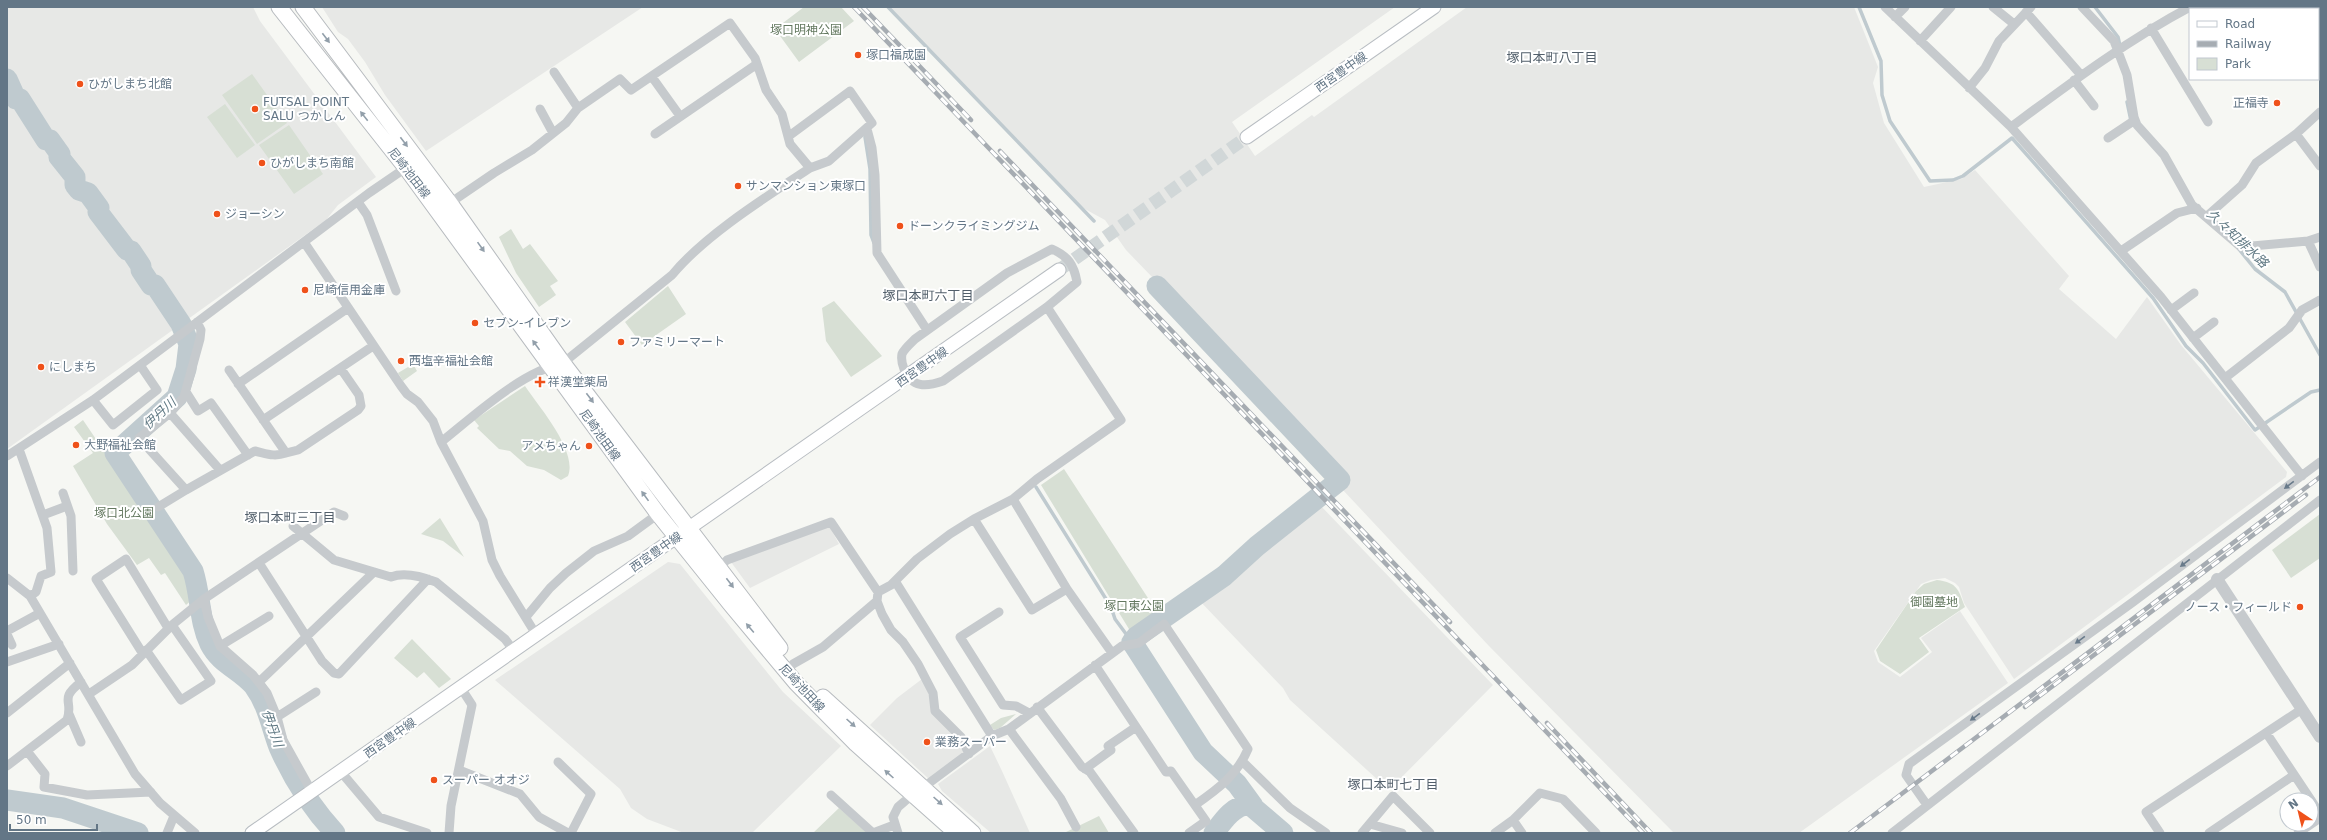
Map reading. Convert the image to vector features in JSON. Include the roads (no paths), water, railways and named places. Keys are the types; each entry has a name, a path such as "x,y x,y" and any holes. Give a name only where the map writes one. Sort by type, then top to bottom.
{"main road":[{"name":"尼崎池田線","path":"279,7 412,164"},
{"name":"尼崎池田線","path":"303,7 412,164 557,364 796,683 856,744 974,833"},
{"name":"西宮豊中線","path":"1247,137 1434,7"},
{"name":"西宮豊中線","path":"252,833 537,636 1059,270"},
{"name":"尼崎池田線","path":"557,364 658,514 683,534 718,568 793,664 826,700 918,792 956,833"}],"street":[{"path":"1885,7 2011,127 2171,310 2302,476"},
{"path":"1895,18 1905,7"},
{"path":"1920,41 1951,7"},
{"path":"1993,7 2014,24"},
{"path":"2082,7 2114,41 2118,50 2127,75 2132,122 2164,155 2192,205 2241,247 2308,241 2320,237"},
{"path":"2011,127 2078,77 2118,50 2151,28 2190,7"},
{"path":"1969,88 1985,68 1999,41 2029,10 2078,77 2094,106"},
{"path":"444,207 494,173 532,150 566,123 578,108 620,79 631,90 730,23 757,64 766,90 782,114 790,144 810,168"},
{"path":"2151,28 2208,122"},
{"path":"655,134 757,64"},
{"path":"554,72 578,108"},
{"path":"652,77 680,116"},
{"path":"441,442 503,394 557,364 672,275 707,242 810,168 829,161 872,123 850,91 788,136"},
{"path":"540,109 553,133"},
{"path":"2206,216 2242,184 2256,164 2296,134 2320,112"},
{"path":"2108,138 2132,122"},
{"path":"864,131 872,148 875,175 877,253 927,330"},
{"path":"2296,134 2320,166"},
{"path":"7,456 92,400 358,202 412,164"},
{"path":"358,202 367,215 396,291"},
{"path":"2121,251 2177,213 2197,208"},
{"path":"2308,241 2320,267"},
{"path":"304,242 373,346 407,394 418,402 432,422 441,442 480,514 492,560 500,576 537,636"},
{"path":"1052,248 1064,254 1075,268 1077,282 1047,307 943,381 927,387 916,384 907,377 902,363 902,353 927,330 1008,273 1052,248"},
{"path":"2171,310 2194,293"},
{"path":"2225,378 2289,328 2302,310 2320,300"},
{"path":"793,664 823,647 895,582 917,559 974,519 1013,499 1034,482 1121,420 1047,307"},
{"path":"238,384 348,308"},
{"path":"2193,338 2214,322"},
{"path":"186,490 139,438 170,413 186,392 200,339 201,330 194,324"},
{"path":"263,420 341,369 373,346"},
{"path":"92,400 113,425 157,390 140,365"},
{"path":"158,507 255,451 268,456 277,456 298,450 358,410 361,406 359,395 341,369"},
{"path":"229,370 286,453"},
{"path":"186,392 198,411 211,403 248,454"},
{"path":"170,413 220,470"},
{"path":"19,449 47,528 51,572 41,576 36,592 30,596"},
{"path":"1927,805 1906,775 1909,764 2320,462"},
{"path":"63,493 71,516 73,571"},
{"path":"1013,499 1067,589 1112,653"},
{"path":"1892,833 2320,500"},
{"path":"43,515 67,506"},
{"path":"89,694 132,665 170,626 196,604 334,512 344,516"},
{"path":"526,617 550,588 594,551 628,536 658,514"},
{"path":"974,519 1032,610 1067,589"},
{"path":"718,568 727,560 831,522 878,597 891,630 903,642 918,664 933,693 935,711 960,737 969,754"},
{"path":"293,526 334,560 391,577 398,574 428,579 436,582 505,639 514,652"},
{"path":"126,558 170,626 212,681 181,700 145,652 96,579 126,558"},
{"path":"259,563 322,660 334,673 339,674 428,579"},
{"path":"259,682 307,638 374,572"},
{"path":"7,578 30,596 135,774 174,816 195,833"},
{"path":"2217,579 2320,737"},
{"path":"895,582 978,717 992,736"},
{"path":"204,599 208,617 220,646 259,682 267,693 277,718 283,740 308,795"},
{"path":"999,612 960,638 1003,705 1016,706 1029,713"},
{"path":"7,631 40,613"},
{"path":"220,646 269,616"},
{"path":"831,795 873,832 896,829 895,812 918,792 992,736 1009,729 1036,706 1122,646 1134,645 1164,624 1248,749 1243,762 1222,786 1195,805"},
{"path":"7,634 12,645"},
{"path":"7,662 59,644"},
{"path":"8,709 70,663"},
{"path":"1095,665 1166,772 1171,771 1206,821 1189,833"},
{"path":"82,682 69,693 66,698 69,714 82,742"},
{"path":"449,833 451,806 472,705 461,688"},
{"path":"277,718 316,692"},
{"path":"1036,706 1085,769 1090,772 1134,833"},
{"path":"2160,833 2146,812 2267,734 2302,709"},
{"path":"7,766 67,720 69,714"},
{"path":"1085,769 1111,750 1108,746 1136,727"},
{"path":"1009,729 1061,799 1076,827"},
{"path":"2267,734 2306,792"},
{"path":"27,751 45,774 44,787 87,795 152,792"},
{"path":"459,770 520,794 539,817 554,830 570,833 591,794 558,762"},
{"path":"1243,762 1290,808 1326,833"},
{"path":"341,772 379,818 427,833"},
{"path":"2209,833 2294,775"},
{"path":"1495,833 1513,820 1540,792 1563,799 1596,833"},
{"path":"1362,833 1393,796 1430,833"},
{"path":"167,833 174,816"},
{"path":"2298,833 2320,818"},
{"path":"1513,820 1522,833"},
{"path":"1370,824 1402,833"}],"waterway":[{"path":"888,7 1094,221"},
{"path":"1859,7 1881,61 1882,95 1890,121 1930,181 1953,180 1963,176 2012,138 2153,298 2186,346 2203,363 2255,430 2311,392 2320,390"},
{"name":"久々知排水路","path":"2095,7 2118,37 2120,46"},
{"name":"伊丹川","path":"7,79 16,99 20,99 46,140 50,140 60,154 59,157 75,177 75,185 79,190 88,193 99,208 98,212 127,250 131,251 151,285 155,285 181,324 189,344 186,369 177,397 115,453 193,571 206,635 214,651 225,662 249,680 259,693 266,708 279,747 290,770 311,803 335,833"},
{"name":"久々知排水路","path":"2127,102 2131,121"},
{"path":"865,137 870,169 871,235 874,243"},
{"name":"久々知排水路","path":"2238,248 2255,269 2285,292 2320,355"},
{"path":"1157,286 1340,480 1257,546 1224,576 1136,637 1132,642 1203,752 1237,784 1253,806"},
{"path":"1036,487 1111,607 1115,619 1132,642"},
{"path":"7,800 63,808 138,833"},
{"path":"1214,833 1233,811 1243,805 1249,804 1283,833"}],"tunnel":[{"path":"1059,270 1247,137"}],"railway":[{"path":"854,7 1643,833"},
{"path":"863,7 971,120"},
{"path":"1000,151 1450,622"},
{"path":"1850,833 2320,477"},
{"path":"2025,707 2306,495"},
{"path":"1547,723 1651,833"}],"place":[{"name":"塚口福成園","path":"858,55"},
{"name":"ひがしまち北館","path":"80,84"},
{"name":"正福寺","path":"2277,103"},
{"name":"FUTSAL POINT SALU つかしん","path":"255,109"},
{"name":"ひがしまち南館","path":"262,163"},
{"name":"サンマンション東塚口","path":"738,186"},
{"name":"ジョーシン","path":"217,214"},
{"name":"ドーンクライミングジム","path":"900,226"},
{"name":"尼崎信用金庫","path":"305,290"},
{"name":"セブン-イレブン","path":"475,323"},
{"name":"ファミリーマート","path":"621,342"},
{"name":"西塩辛福祉会館","path":"401,361"},
{"name":"にしまち","path":"41,367"},
{"name":"祥漢堂薬局","path":"540,382"},
{"name":"大野福祉会館","path":"76,445"},
{"name":"アメちゃん","path":"589,446"},
{"name":"ノース・フィールド","path":"2300,607"},
{"name":"業務スーパー","path":"927,742"},
{"name":"スーパー オオジ","path":"434,780"}],"district":[{"name":"塚口本町八丁目","path":"1552,57"},
{"name":"塚口本町六丁目","path":"928,295"},
{"name":"塚口本町三丁目","path":"290,517"},
{"name":"塚口本町七丁目","path":"1393,784"}],"park label":[{"name":"塚口明神公園","path":"806,30"},
{"name":"塚口北公園","path":"124,513"},
{"name":"御園墓地","path":"1934,602"},
{"name":"塚口東公園","path":"1134,606"}]}
